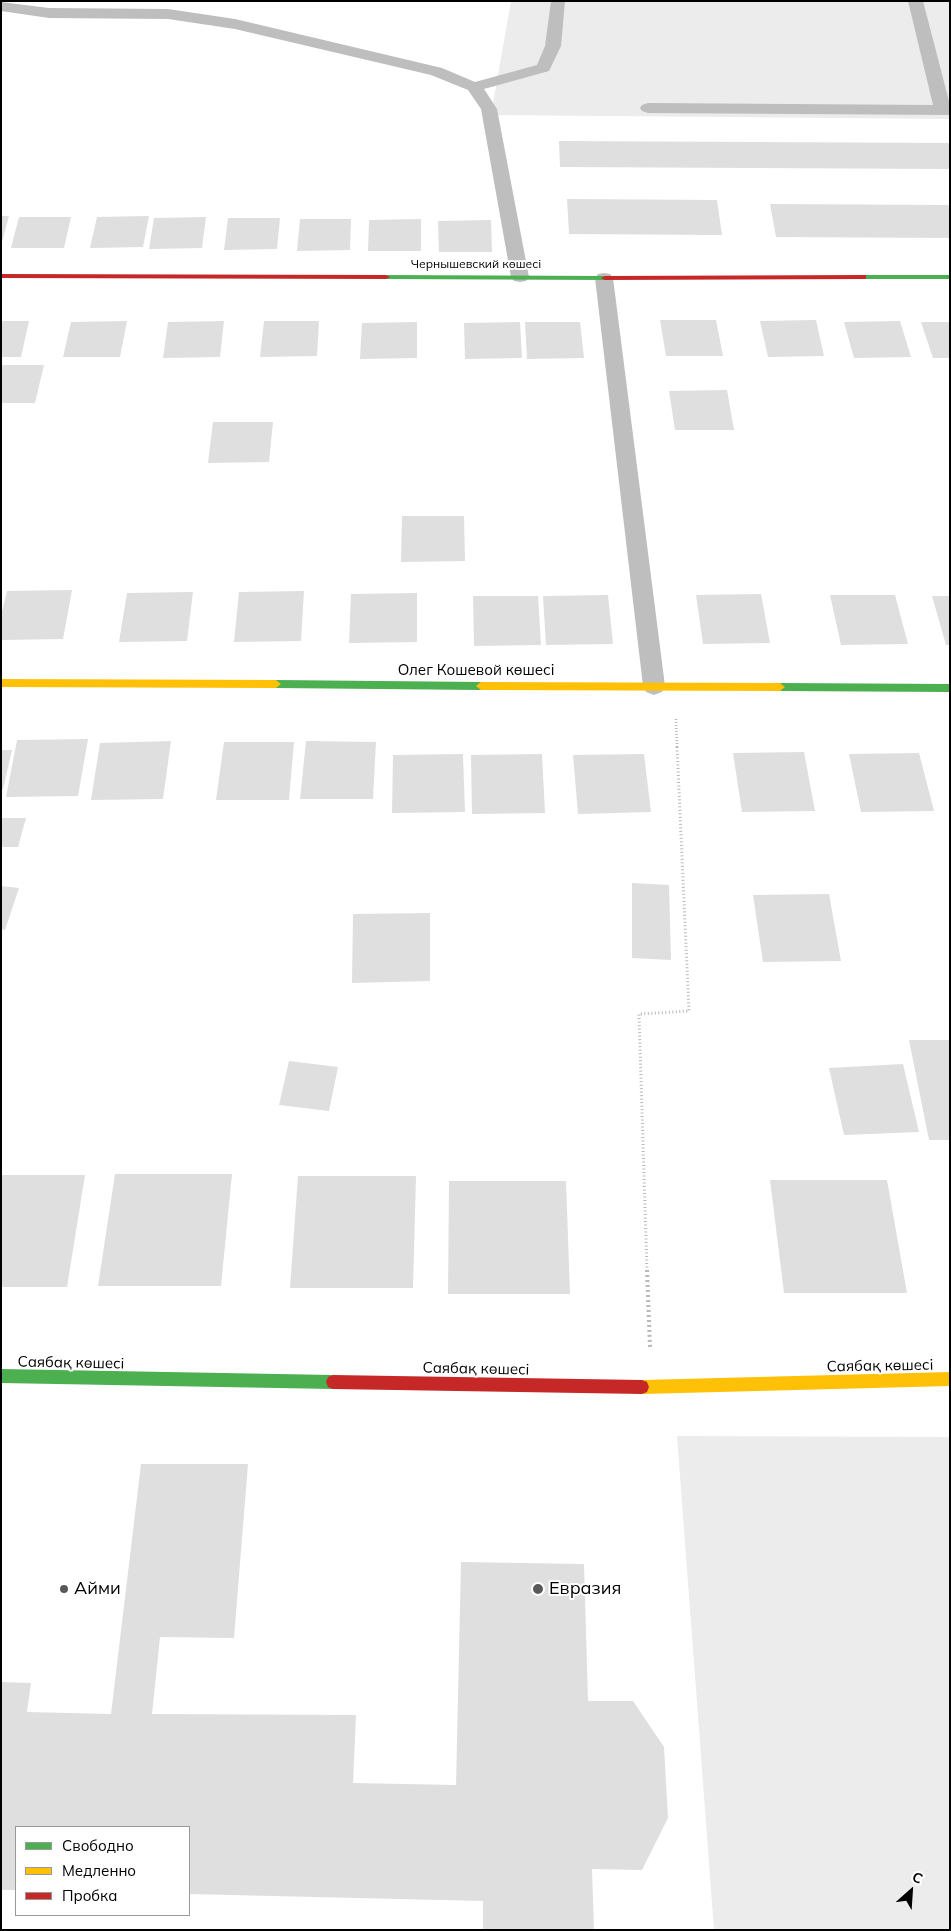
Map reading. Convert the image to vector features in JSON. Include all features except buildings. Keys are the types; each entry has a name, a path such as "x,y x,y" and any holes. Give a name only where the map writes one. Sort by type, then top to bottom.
{"street":[{"name":"Чернышевский көшесі","path":"1,276 950,277"},
{"name":"Олег Кошевой көшесі","path":"1,683 950,688"},
{"name":"Саябақ көшесі","path":"1,1376 651,1387 950,1379"}],"lane":[{"path":"474,87 543,68 553,46 558,1"},
{"path":"648,108 946,110 915,1"},
{"path":"1,6 48,13 168,14 235,24 436,71 474,87 489,109 520,278"},
{"path":"604,278 654,686"}],"path":[{"path":"651,1387 639,1014 689,1011 674,686"}],"shaded area":[{"path":"511,1 950,1 950,119 491,115"},
{"path":"677,1436 950,1437 950,1930 714,1930"}],"traffic: fast":[{"path":"386,277 605,278"},
{"path":"863,277 950,277"},
{"path":"276,684 481,686"},
{"path":"780,687 950,688"},
{"path":"1,1376 333,1382"}],"traffic: slow":[{"path":"1,683 276,684"},
{"path":"481,686 780,687"},
{"path":"642,1387 950,1379"}],"traffic: jam":[{"path":"1,276 386,277"},
{"path":"605,278 863,277"},
{"path":"333,1382 642,1387"}],"place":[{"name":"Айми","path":"64,1589"},
{"name":"Евразия","path":"538,1589"}]}
